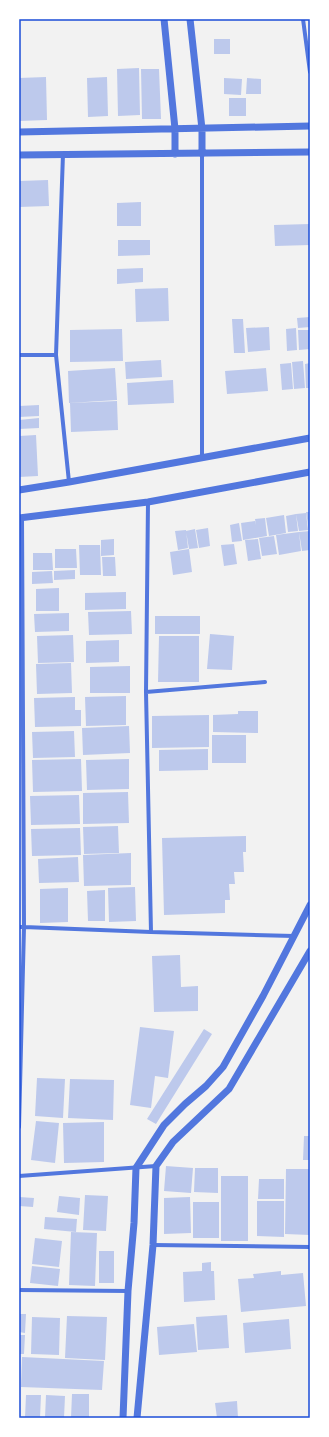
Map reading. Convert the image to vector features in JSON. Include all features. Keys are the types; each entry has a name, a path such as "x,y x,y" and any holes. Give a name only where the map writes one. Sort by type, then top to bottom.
{"street":[{"path":"164,19 175,129 175,154"},
{"path":"190,19 202,129 202,458"},
{"path":"303,19 310,72"},
{"path":"19,132 310,126"},
{"path":"19,155 310,152"},
{"path":"63,154 56,355 69,482"},
{"path":"19,355 56,355"},
{"path":"19,490 310,438"},
{"path":"19,1127 21,927 20,518 148,502 310,472"},
{"path":"148,502 146,692 151,932"},
{"path":"146,692 265,682"},
{"path":"123,1418 128,1291 134,1223 136,1168 164,1125 206,1086 223,1067 263,996 310,905"},
{"path":"21,927 294,936"},
{"path":"137,1418 153,1245 156,1166 173,1142 229,1089 310,952"},
{"path":"19,1176 156,1166"},
{"path":"153,1245 310,1247"},
{"path":"19,1290 128,1291"}],"building":[{"path":"214,39 230,39 230,54 214,54"},
{"path":"139,68 140,115 118,116 117,69"},
{"path":"141,69 159,69 161,119 142,119"},
{"path":"46,77 47,120 19,121 19,78"},
{"path":"107,77 108,116 88,117 87,78"},
{"path":"224,78 242,79 241,95 224,94"},
{"path":"247,78 261,79 261,94 246,94"},
{"path":"229,98 246,98 246,116 229,116"},
{"path":"48,180 49,206 19,207 19,181"},
{"path":"141,202 141,226 117,226 117,203"},
{"path":"310,224 310,245 275,246 274,225"},
{"path":"118,240 150,240 150,255 118,256"},
{"path":"143,268 143,282 117,284 117,269"},
{"path":"168,288 169,321 136,322 135,289"},
{"path":"310,317 310,327 298,328 297,318"},
{"path":"232,319 243,319 245,353 234,353"},
{"path":"269,327 270,350 248,352 246,328"},
{"path":"296,328 297,350 287,351 286,329"},
{"path":"122,329 123,361 70,362 70,330"},
{"path":"298,330 310,330 310,349 299,350"},
{"path":"161,360 162,377 126,379 125,362"},
{"path":"303,361 305,388 294,389 292,362"},
{"path":"291,363 293,389 282,390 280,364"},
{"path":"310,363 310,388 306,388 305,364"},
{"path":"115,368 117,400 69,403 68,371"},
{"path":"266,368 268,391 227,394 225,371"},
{"path":"173,380 174,403 128,405 127,383"},
{"path":"117,401 118,430 71,432 70,403"},
{"path":"39,405 39,416 19,417 19,406"},
{"path":"39,418 39,428 19,429 19,420"},
{"path":"36,435 38,476 19,477 19,436"},
{"path":"306,512 310,512 310,531 309,531"},
{"path":"306,513 308,530 299,531 296,514"},
{"path":"296,514 298,531 288,532 286,516"},
{"path":"284,515 286,533 269,536 266,518"},
{"path":"265,518 267,536 243,540 241,523 255,521 256,525 255,519"},
{"path":"239,523 242,541 232,542 230,525"},
{"path":"208,528 210,546 199,548 196,530"},
{"path":"195,529 198,548 189,549 186,531"},
{"path":"186,530 188,548 178,550 175,531"},
{"path":"310,531 310,550 302,551 299,532"},
{"path":"299,532 301,551 279,555 276,535"},
{"path":"274,536 277,554 262,556 259,538"},
{"path":"114,539 114,555 101,556 101,540"},
{"path":"258,539 261,559 248,561 245,540"},
{"path":"234,544 237,564 224,566 221,545"},
{"path":"79,545 100,545 101,575 80,575"},
{"path":"55,549 76,549 77,568 55,568"},
{"path":"189,549 192,572 173,575 170,552"},
{"path":"33,553 52,553 53,570 33,570"},
{"path":"102,557 115,557 116,576 103,576"},
{"path":"75,570 75,579 54,580 54,571"},
{"path":"52,571 53,583 32,584 32,572"},
{"path":"59,588 59,611 36,611 36,589"},
{"path":"126,592 126,609 85,610 85,593"},
{"path":"131,611 132,634 89,635 88,612"},
{"path":"69,613 69,631 35,632 34,614"},
{"path":"155,616 200,616 200,634 155,634"},
{"path":"210,634 234,636 232,670 207,669"},
{"path":"73,635 74,662 38,663 37,636"},
{"path":"159,636 199,636 199,682 158,682"},
{"path":"119,640 119,662 86,663 86,641"},
{"path":"71,663 72,693 37,694 36,664"},
{"path":"130,666 130,693 90,693 90,667"},
{"path":"126,696 126,725 86,726 85,697"},
{"path":"75,697 75,710 81,710 81,726 35,727 34,698"},
{"path":"238,711 258,711 258,733 213,732 213,715 238,714"},
{"path":"209,715 209,747 152,748 152,716"},
{"path":"129,726 130,753 83,755 82,728"},
{"path":"74,731 75,757 33,758 32,732"},
{"path":"212,735 246,735 246,763 212,763"},
{"path":"208,749 208,770 159,771 159,750"},
{"path":"81,759 82,791 33,792 32,760"},
{"path":"129,759 129,789 87,790 86,760"},
{"path":"128,792 129,823 83,824 83,793"},
{"path":"79,795 80,824 31,825 30,796"},
{"path":"118,826 119,853 84,854 83,827"},
{"path":"80,828 81,855 32,856 31,829"},
{"path":"246,836 246,852 243,852 244,872 234,872 235,884 229,884 230,900 225,900 225,913 164,915 162,838"},
{"path":"131,853 131,885 84,886 83,855"},
{"path":"78,857 79,882 39,883 38,859"},
{"path":"135,887 136,921 109,922 108,888"},
{"path":"68,888 68,922 40,923 40,889"},
{"path":"105,890 105,921 88,921 87,891"},
{"path":"180,955 181,987 198,986 198,1011 154,1012 152,956"},
{"path":"140,1027 174,1031 168,1078 155,1076 151,1108 130,1105"},
{"path":"204,1029 212,1034 156,1124 147,1119"},
{"path":"37,1078 65,1079 63,1118 35,1116"},
{"path":"70,1079 114,1080 113,1120 68,1118"},
{"path":"36,1121 59,1123 55,1163 31,1160"},
{"path":"104,1122 104,1162 64,1163 63,1123"},
{"path":"304,1136 310,1136 310,1160 303,1160"},
{"path":"166,1166 193,1168 191,1193 164,1191"},
{"path":"195,1168 218,1168 218,1193 194,1192"},
{"path":"286,1169 310,1169 310,1235 285,1234"},
{"path":"221,1176 248,1176 248,1241 221,1241"},
{"path":"259,1179 284,1179 284,1199 258,1199"},
{"path":"85,1195 108,1196 106,1231 83,1230"},
{"path":"59,1196 80,1198 79,1215 57,1212"},
{"path":"19,1197 34,1198 33,1207 19,1206"},
{"path":"190,1197 191,1233 164,1234 164,1198"},
{"path":"257,1201 284,1201 284,1237 257,1236"},
{"path":"193,1202 219,1202 219,1238 193,1238"},
{"path":"45,1217 77,1219 76,1232 44,1229"},
{"path":"71,1232 97,1233 95,1286 69,1285"},
{"path":"35,1238 62,1241 59,1267 32,1264"},
{"path":"99,1251 114,1251 114,1283 99,1283"},
{"path":"211,1262 211,1271 214,1271 215,1300 184,1302 183,1272 202,1271 202,1263"},
{"path":"32,1266 60,1269 58,1286 30,1283"},
{"path":"281,1271 281,1275 303,1273 306,1306 241,1312 238,1279 254,1278 253,1274"},
{"path":"19,1314 26,1314 25,1333 19,1332"},
{"path":"227,1315 229,1348 198,1350 196,1317"},
{"path":"67,1316 107,1317 105,1360 65,1358"},
{"path":"32,1317 60,1318 59,1355 31,1354"},
{"path":"289,1319 291,1349 245,1353 243,1323"},
{"path":"194,1324 197,1352 159,1355 157,1327"},
{"path":"19,1335 25,1335 24,1354 19,1354"},
{"path":"22,1357 104,1361 102,1390 21,1387"},
{"path":"72,1394 89,1394 89,1418 71,1418"},
{"path":"26,1395 41,1395 40,1418 25,1418"},
{"path":"46,1395 65,1396 64,1418 45,1418"},
{"path":"237,1401 238,1418 217,1418 215,1403"}]}
